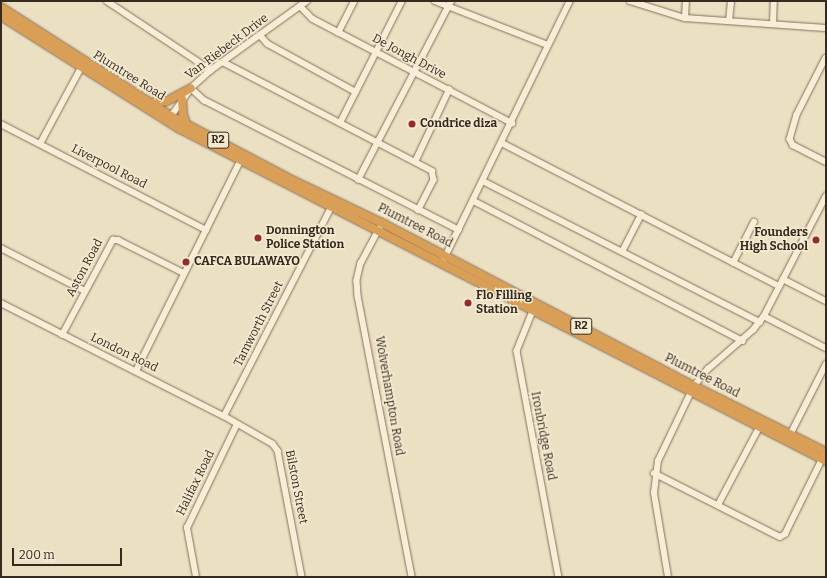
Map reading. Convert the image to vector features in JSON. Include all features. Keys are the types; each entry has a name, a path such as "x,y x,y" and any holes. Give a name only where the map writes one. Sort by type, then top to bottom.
{"highway":[{"name":"Plumtree Road","path":"1,7 82,65 159,116 183,126 286,177 378,231 535,307 825,456"},
{"name":"Plumtree Road","path":"1,16 171,116"},
{"path":"150,103 167,101 190,88"},
{"path":"182,99 183,126"},
{"path":"159,116 171,116 183,126"},
{"name":"Plumtree Road","path":"333,204 382,223 446,255 535,307"}],"street":[{"path":"107,1 212,70"},
{"name":"Van Riebeck Drive","path":"171,116 190,88 212,70 308,1"},
{"path":"338,33 354,1"},
{"path":"340,123 402,1"},
{"path":"435,1 450,4 548,45"},
{"path":"442,263 474,201 570,1"},
{"path":"630,1 685,18 826,28"},
{"path":"685,18 686,1"},
{"path":"730,21 731,1"},
{"path":"773,24 774,1"},
{"path":"358,180 450,4"},
{"name":"De Jongh Drive","path":"300,6 313,19 338,33 512,123"},
{"path":"260,35 268,44 356,92"},
{"path":"826,58 797,116 790,139 793,145 826,162"},
{"path":"223,62 432,171 435,178 419,210"},
{"path":"40,144 82,65"},
{"path":"190,88 204,100 358,180 459,230"},
{"path":"415,162 450,90"},
{"name":"Liverpool Road","path":"1,124 206,230"},
{"path":"502,143 779,286"},
{"path":"136,371 242,156"},
{"path":"483,181 760,322"},
{"path":"668,577 655,504 654,473 692,389 708,369 742,341 760,322 826,196"},
{"path":"474,201 742,341"},
{"name":"Tamworth Street","path":"224,416 333,204"},
{"path":"622,252 641,215"},
{"path":"733,263 754,222"},
{"name":"Wolverhampton Road","path":"382,223 361,263 357,281 358,296 412,577"},
{"name":"Aston Road","path":"62,335 110,243 115,239 184,273"},
{"path":"1,248 85,291"},
{"path":"783,279 826,301"},
{"name":"London Road","path":"1,303 238,424"},
{"name":"Ironbridge Road","path":"535,307 517,351 559,577"},
{"path":"764,316 826,348"},
{"path":"789,438 826,364"},
{"path":"718,505 761,423"},
{"name":"Halifax Road","path":"196,577 187,528 238,424"},
{"name":"Bilston Street","path":"238,424 273,444 278,451 302,577"},
{"path":"654,473 778,537 782,536 825,456"}],"place":[{"name":"Condrice diza","path":"412,124"},
{"name":"Donnington Police Station","path":"258,238"},
{"name":"Founders High School","path":"816,240"},
{"name":"CAFCA BULAWAYO","path":"186,262"},
{"name":"Flo Filling Station","path":"468,303"}]}
